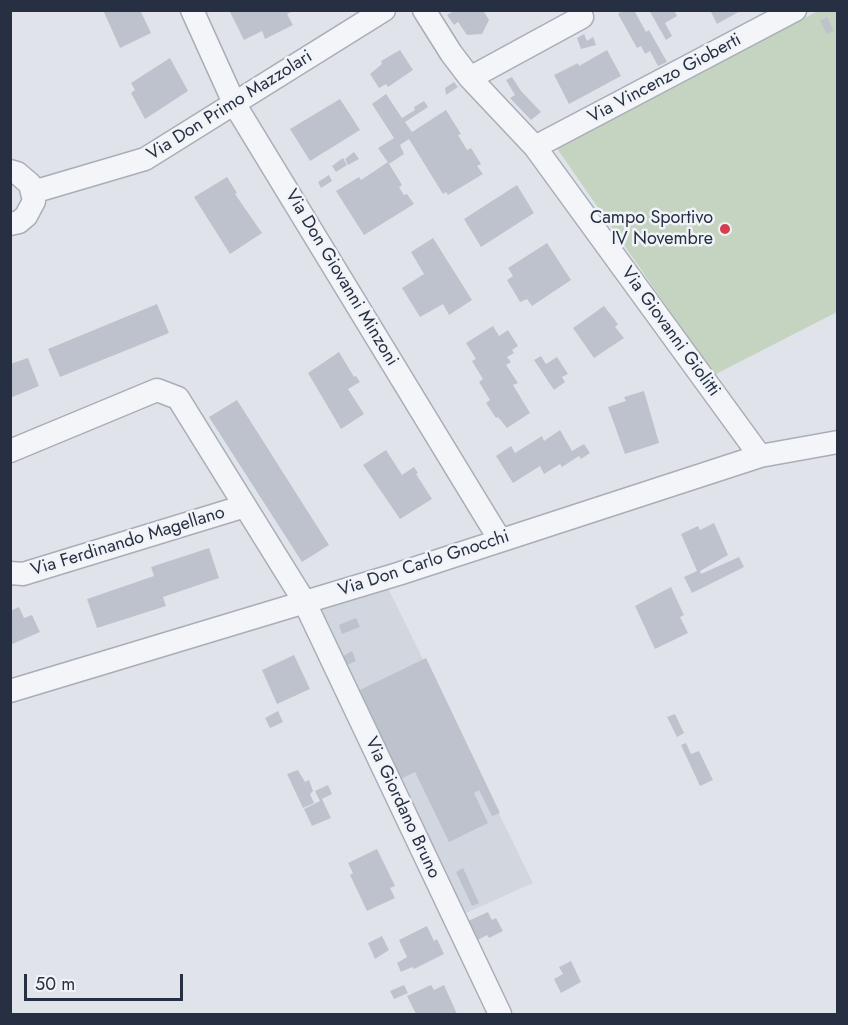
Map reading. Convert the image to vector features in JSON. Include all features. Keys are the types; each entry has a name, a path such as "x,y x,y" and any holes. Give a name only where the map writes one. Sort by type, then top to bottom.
{"street":[{"name":"Via Don Giovanni Minzoni","path":"192,10 235,105 500,540"},
{"name":"Via Don Primo Mazzolari","path":"33,192 145,159 384,10"},
{"name":"Via Giovanni Giolitti","path":"423,10 470,78 535,147 760,456"},
{"path":"470,78 582,17 579,10"},
{"name":"Via Vincenzo Gioberti","path":"535,147 795,10"},
{"path":"10,171 25,177 30,184 34,201 26,216 19,222 10,224"},
{"name":"Via Ferdinando Magellano","path":"10,451 157,390 178,398 304,602"},
{"name":"Via Don Carlo Gnocchi","path":"10,691 398,574 760,456 837,442"},
{"name":"Via Ferdinando Magellano","path":"10,573 23,574 245,506"},
{"name":"Via Giordano Bruno","path":"304,602 500,1014"}],"shaded area":[{"path":"385,582 533,883 448,921 302,608"}],"green space":[{"name":"Campo Sportivo IV Novembre","path":"818,11 837,11 837,312 714,375 556,147"}],"building":[{"path":"103,10 140,10 151,33 120,48"},
{"path":"229,10 294,10 287,14 293,25 265,39 262,31 244,40"},
{"path":"451,10 483,10 489,20 482,34 467,35 458,22 454,25 447,15 452,12"},
{"path":"623,10 634,10 646,32 649,30 667,62 658,66 650,51 645,54 641,46 637,48 618,14"},
{"path":"649,10 674,10 677,16 665,23 672,36 666,40"},
{"path":"710,10 742,10 717,24"},
{"path":"827,17 834,31 827,34 820,21"},
{"path":"584,34 587,41 593,37 596,45 581,49 577,38"},
{"path":"400,50 413,70 388,87 386,84 379,88 370,74 382,64 381,61"},
{"path":"607,50 621,76 569,104 554,75 578,63 579,66"},
{"path":"170,58 188,91 145,119 131,93 135,90 131,83"},
{"path":"512,77 521,91 541,112 531,120 510,98 515,95 506,80"},
{"path":"454,82 458,87 446,95 445,88"},
{"path":"386,94 402,118 424,101 428,107 405,122 412,132 446,110 461,134 458,135 467,150 471,148 481,164 477,166 483,174 448,195 446,192 443,194 409,139 400,145 404,154 389,164 378,148 394,138 372,104"},
{"path":"340,99 360,130 310,161 290,129"},
{"path":"354,152 359,159 348,165 345,159"},
{"path":"343,158 347,165 336,172 332,166"},
{"path":"388,162 402,185 399,187 414,204 364,235 336,191 359,177 361,180"},
{"path":"329,175 332,181 321,188 318,182"},
{"path":"227,177 237,193 235,194 262,233 230,254 194,197"},
{"path":"517,185 534,213 481,247 464,219"},
{"path":"433,238 472,300 449,315 443,304 420,317 402,288 424,274 411,252"},
{"path":"547,243 571,280 532,306 527,299 520,302 507,280 513,276 508,268"},
{"path":"157,304 169,333 60,377 48,349"},
{"path":"604,306 618,324 615,327 624,338 594,358 573,328"},
{"path":"493,326 499,336 508,330 518,346 512,350 514,353 507,357 511,362 506,365 518,383 513,385 530,413 507,428 498,417 496,418 486,403 490,400 479,382 483,379 472,361 476,359 466,343"},
{"path":"339,352 354,377 356,376 360,382 348,389 364,414 341,429 308,373"},
{"path":"541,356 546,364 557,357 568,374 562,377 565,382 554,390 534,360"},
{"path":"28,358 39,386 10,398 10,364"},
{"path":"644,391 659,443 625,454 608,407 626,401 624,397"},
{"path":"237,400 329,545 302,562 209,417"},
{"path":"560,430 572,451 584,444 590,453 581,459 579,456 562,467 560,464 544,474 540,466 513,483 496,456 511,446 515,453 542,436 544,441"},
{"path":"386,450 402,475 414,467 432,499 400,519 363,465"},
{"path":"714,523 728,555 700,571 701,574 739,557 744,567 692,593 684,577 697,571 681,534 698,526 700,530"},
{"path":"209,548 219,578 163,597 166,606 97,628 87,599 154,576 151,567"},
{"path":"671,587 684,615 680,617 688,633 655,649 635,606"},
{"path":"19,607 24,618 32,615 40,632 10,645 10,611"},
{"path":"356,618 360,627 342,634 339,625"},
{"path":"352,651 356,661 347,665 343,656"},
{"path":"294,655 310,689 277,704 262,670"},
{"path":"426,658 500,813 492,816 479,790 474,793 488,823 449,842 415,772 401,779 360,690"},
{"path":"278,711 283,722 270,728 265,718"},
{"path":"675,714 684,733 677,737 667,717"},
{"path":"686,743 691,754 699,751 713,780 700,786 681,745"},
{"path":"298,770 305,782 309,780 313,791 310,794 314,803 303,808 287,774"},
{"path":"328,785 332,794 322,799 331,818 312,826 304,809 320,801 315,791"},
{"path":"377,849 395,886 390,888 395,898 367,911 350,875 353,873 348,863"},
{"path":"463,868 479,903 472,906 456,872"},
{"path":"488,912 492,920 496,918 503,931 489,938 487,935 478,940 468,921"},
{"path":"427,926 434,941 437,939 444,954 414,969 412,967 401,972 397,963 407,957 399,940"},
{"path":"382,936 389,950 375,959 368,943"},
{"path":"571,961 581,982 561,993 554,979 563,974 559,967"},
{"path":"404,985 408,993 394,999 390,991"},
{"path":"431,985 434,990 444,985 457,1014 416,1014 407,996"}],"place":[{"name":"Campo Sportivo IV Novembre","path":"725,229"}]}
